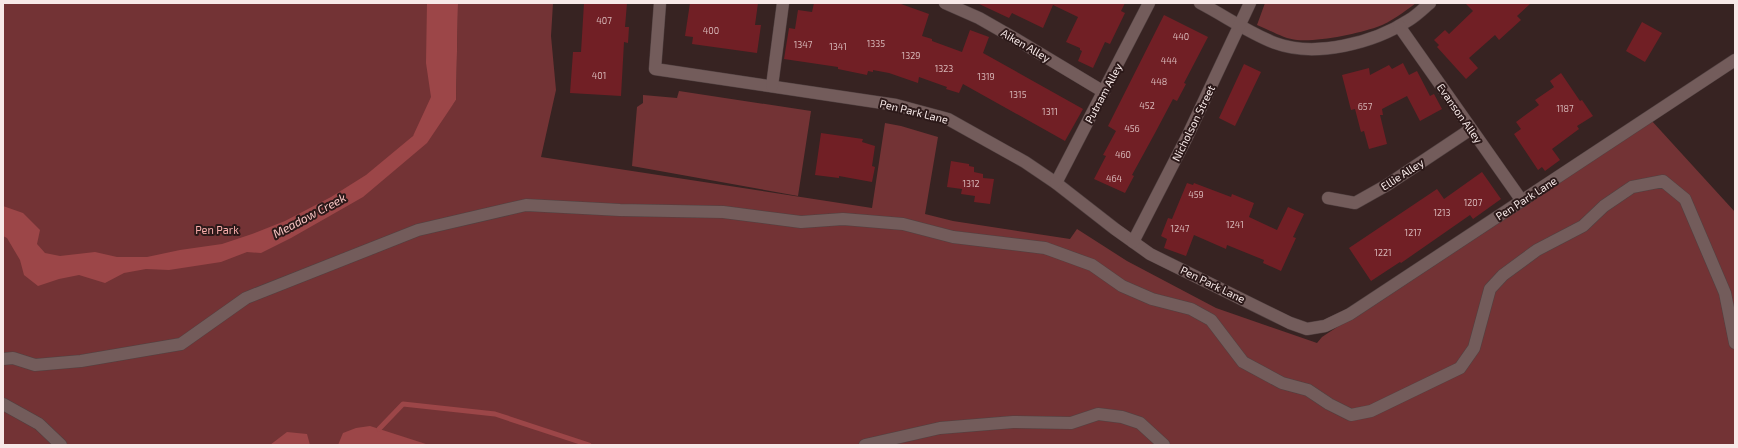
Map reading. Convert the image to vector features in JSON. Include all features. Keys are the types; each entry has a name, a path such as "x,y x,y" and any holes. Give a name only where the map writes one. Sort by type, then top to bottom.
{"street":[{"name":"Pen Park Lane","path":"660,3 655,68 896,104 948,119 1025,162 1056,183 1150,254 1290,323 1307,329 1324,326 1350,314 1735,60"},
{"path":"772,86 783,3"},
{"name":"Aiken Alley","path":"946,3 996,28 1104,92"},
{"name":"Putnam Alley","path":"1056,183 1149,3"},
{"path":"1200,3 1240,26 1276,43 1297,48 1320,49 1345,45 1383,35 1409,20 1430,3"},
{"name":"Nicholson Street","path":"1133,242 1187,137 1250,3"},
{"name":"Evanson Alley","path":"1399,26 1522,201"},
{"name":"Ellie Alley","path":"1328,198 1355,203 1386,185 1471,129"},
{"path":"3,360 13,358 35,365 81,361 181,344 246,298 418,230 526,205 620,210 723,212 801,222 843,220 903,224 953,237 1045,248 1092,264 1122,286 1152,299 1191,309 1211,320 1243,362 1282,383 1308,390 1329,404 1351,415 1371,411 1460,368 1474,348 1490,289 1503,275 1537,250 1583,226 1604,206 1632,187 1663,181 1685,199 1725,293 1735,343"},
{"path":"3,404 39,424 61,445"},
{"path":"865,445 940,428 1013,422 1071,423 1098,414 1122,417 1140,424 1164,445"}],"green space":[{"name":"Pen Park","path":"3,3 448,3 445,103 412,137 445,115 456,100 458,3 553,3 551,36 556,90 541,157 872,208 885,123 901,126 938,137 925,214 953,221 1070,239 1077,229 1127,261 1216,308 1317,343 1322,337 1651,120 1735,212 1735,445 3,445"},
{"path":"1265,3 1416,3 1392,20 1377,27 1337,37 1316,40 1297,40 1287,38 1257,25"},
{"path":"679,91 811,111 798,196 632,166 637,107 643,103 643,95 677,98"}],"water":[{"name":"Meadow Creek","path":"427,3 458,3 456,100 427,143 363,197 291,238 261,253 247,252 221,262 169,270 146,269 124,273 105,283 79,275 59,279 38,286 24,275 20,260 7,238 3,236 3,206 23,213 40,230 37,244 45,253 60,256 95,252 117,257 147,257 180,250 222,244 252,234 285,221 331,197 366,175 413,136 431,97 426,63"},
{"path":"370,426 429,445 338,445 343,433 356,428"},
{"path":"287,432 307,434 310,445 270,445"}],"building":[{"path":"584,3 627,3 625,27 629,27 628,43 624,42 621,96 570,93 573,52 581,52"},
{"path":"690,3 758,3 755,25 761,25 757,53 692,44 693,37 685,36"},
{"path":"814,3 901,4 929,14 922,36 962,52 970,30 989,37 983,53 1083,109 1065,141 963,84 959,93 919,77 918,83 889,73 873,70 873,72 868,71 867,75 838,69 838,67 784,59 789,28 795,29 798,10 812,12"},
{"path":"977,3 1125,3 1121,11 1125,13 1110,44 1105,42 1093,68 1078,61 1082,51 1080,48 1066,42 1078,17 1053,5 1043,28 1012,13 1009,18"},
{"path":"1465,3 1531,3 1517,16 1521,20 1499,40 1495,35 1469,58 1478,68 1466,79 1437,47 1439,45 1434,40 1445,30 1449,34 1473,11"},
{"path":"1164,15 1208,37 1184,83 1186,84 1177,101 1173,99 1132,175 1134,176 1125,193 1094,179 1106,156 1103,155 1116,131 1108,126"},
{"path":"1642,22 1662,33 1645,62 1626,51"},
{"path":"1403,63 1409,75 1417,71 1430,96 1434,94 1442,109 1420,121 1407,96 1382,109 1383,115 1380,115 1387,144 1369,149 1364,131 1361,132 1355,109 1351,110 1342,75 1369,68 1370,75 1389,65 1392,69"},
{"path":"1244,64 1261,72 1235,126 1219,118"},
{"path":"1561,73 1580,101 1582,100 1593,116 1577,126 1579,129 1552,149 1560,160 1545,171 1542,167 1538,170 1514,134 1521,129 1516,122 1539,105 1535,100 1554,87 1550,81"},
{"path":"821,133 863,139 862,142 875,146 872,166 875,167 872,182 839,176 839,178 815,175"},
{"path":"951,161 969,164 969,166 974,167 974,172 983,174 983,178 994,179 990,204 974,202 975,196 961,194 962,189 947,187"},
{"path":"1482,172 1501,199 1473,219 1470,215 1401,263 1400,262 1371,281 1349,248 1437,189 1444,199"},
{"path":"1187,183 1193,185 1194,183 1231,197 1232,194 1254,203 1249,217 1277,230 1288,207 1304,214 1293,237 1296,238 1281,271 1263,263 1264,260 1227,245 1226,249 1194,235 1186,256 1164,248 1167,239 1161,236 1168,218 1172,219"}],"waterway":[{"path":"379,429 403,404 495,414 589,445"}]}
